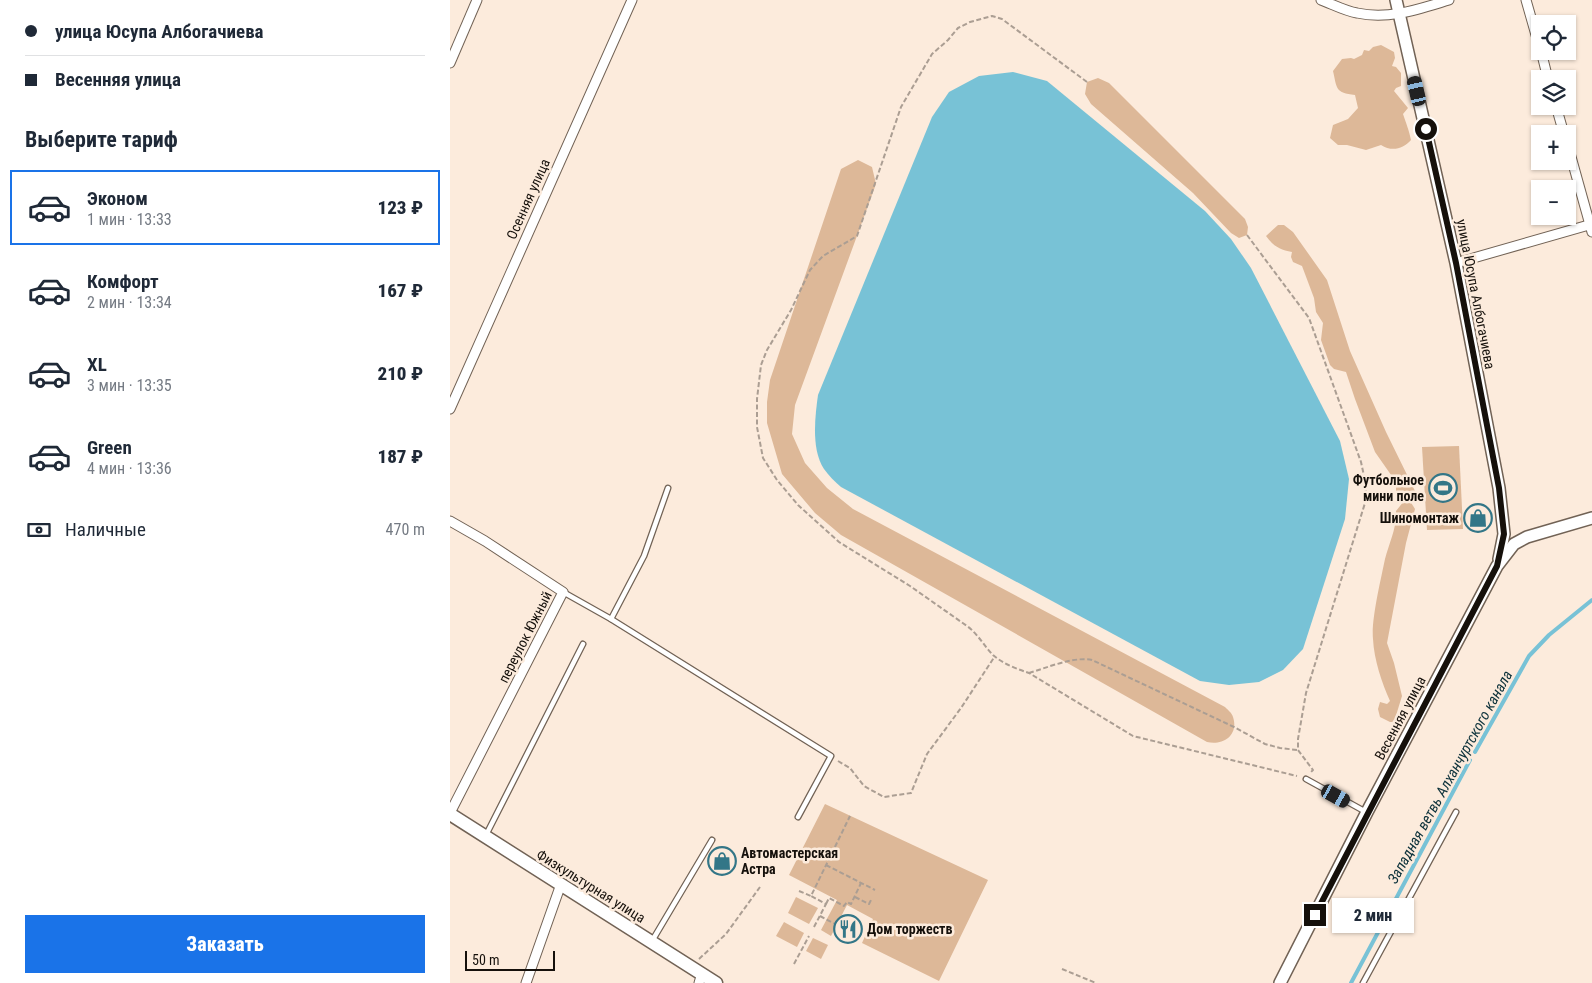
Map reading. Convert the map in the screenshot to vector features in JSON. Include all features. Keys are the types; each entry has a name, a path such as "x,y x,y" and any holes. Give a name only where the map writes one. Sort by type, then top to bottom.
{"main road":[{"name":"Физкультурная улица","path":"450,813 652,942 697,974 716,983"}],"street":[{"path":"450,63 477,0"},
{"name":"Осенняя улица","path":"450,409 632,0"},
{"path":"1320,0 1356,13 1377,16 1399,14 1449,0"},
{"name":"улица Юсупа Албогачиева","path":"1396,0 1456,263 1502,511 1504,541 1497,566"},
{"path":"1526,0 1531,18"},
{"path":"1456,263 1591,227 1575,170"},
{"name":"Весенняя улица","path":"1280,983 1367,812 1497,566 1514,544 1527,537 1592,518"},
{"name":"переулок Южный","path":"450,521 485,541 563,592 450,813"},
{"path":"526,983 561,884"}],"lane":[{"path":"611,619 644,556 668,488"},
{"path":"563,592 611,619 831,756 798,817"},
{"path":"485,837 583,644"},
{"path":"1306,778 1367,812"},
{"path":"1363,983 1456,812"},
{"path":"652,942 712,840"}],"path":[{"path":"1088,82 1002,19 992,16 958,28 932,54 901,106 857,236 823,256 810,270 761,364 757,398 757,427 763,458 777,480 798,504 839,542 910,586 972,629 994,656 1012,667 1029,672 1133,736 1306,778 1313,770 1298,750 1298,739 1306,693 1365,503 1366,485 1361,462 1309,318 1247,235"},
{"path":"831,756 850,768 864,786 884,797 911,793 927,754 994,656"},
{"path":"1029,672 1066,662 1082,659 1092,660 1234,726 1265,744 1298,750"},
{"path":"811,896 850,816"},
{"path":"826,865 875,890"},
{"path":"814,927 829,898 844,906 846,902 851,904 861,883"},
{"path":"697,974 760,887"},
{"path":"800,891 826,904"},
{"path":"854,897 869,904 872,898"},
{"path":"820,916 837,925"},
{"path":"794,964 809,936"},
{"path":"1062,969 1096,983"}],"shaded area":[{"path":"1381,45 1394,52 1395,58 1392,66 1396,67 1401,73 1401,86 1394,91 1408,108 1403,114 1411,140 1404,146 1393,149 1381,145 1366,150 1347,145 1338,145 1330,138 1333,125 1348,119 1358,108 1355,95 1344,93 1338,89 1333,71 1342,59 1354,59 1362,55 1364,50 1369,51 1373,47"},
{"path":"1098,78 1109,83 1245,219 1248,227 1247,235 1239,238 1231,233 1193,193 1091,104 1085,94 1087,82"},
{"path":"858,160 872,167 876,184 795,405 792,434 805,463 827,488 853,509 1225,707 1232,714 1234,729 1232,734 1224,741 1207,742 841,535 815,513 782,474 767,423 770,380 841,169"},
{"path":"1278,225 1284,225 1293,232 1327,280 1350,351 1415,491 1410,501 1415,509 1406,543 1387,643 1402,696 1394,722 1380,717 1378,709 1380,702 1387,704 1390,701 1377,663 1373,631 1379,588 1394,529 1396,511 1404,501 1396,494 1396,482 1375,452 1346,372 1334,369 1330,365 1321,340 1323,323 1316,312 1314,298 1302,266 1293,262 1292,252 1277,247 1266,236"},
{"name":"Футбольное мини поле","path":"1459,446 1463,529 1427,530 1422,447"},
{"path":"825,804 988,880 939,981 862,943 873,919 847,905 831,936 821,930 837,900 789,875"},
{"path":"796,897 818,908 809,924 788,913"},
{"path":"784,922 804,933 797,947 776,936"},
{"path":"813,938 828,945 821,959 806,951"}],"water":[{"path":"1013,72 1047,81 1205,211 1231,239 1251,268 1340,441 1349,479 1345,519 1303,649 1283,670 1259,682 1229,685 1200,681 841,487 828,474 820,461 815,433 818,395 932,117 949,92 979,76"}],"waterway":[{"name":"Западная ветвь Алханчуртского канала","path":"1475,752 1529,656 1549,635 1592,600"},
{"name":"Западная ветвь Алханчуртского канала","path":"1351,983 1470,760"}],"place":[{"name":"Футбольное мини поле","path":"1443,488"},
{"name":"Шиномонтаж","path":"1478,518"},
{"name":"Автомастерская Астра","path":"722,861"},
{"name":"Дом торжеств","path":"848,929"}],"route":[{"path":"1315,915 1367,812 1497,566 1504,541 1499,488 1456,263 1426,129"}]}
